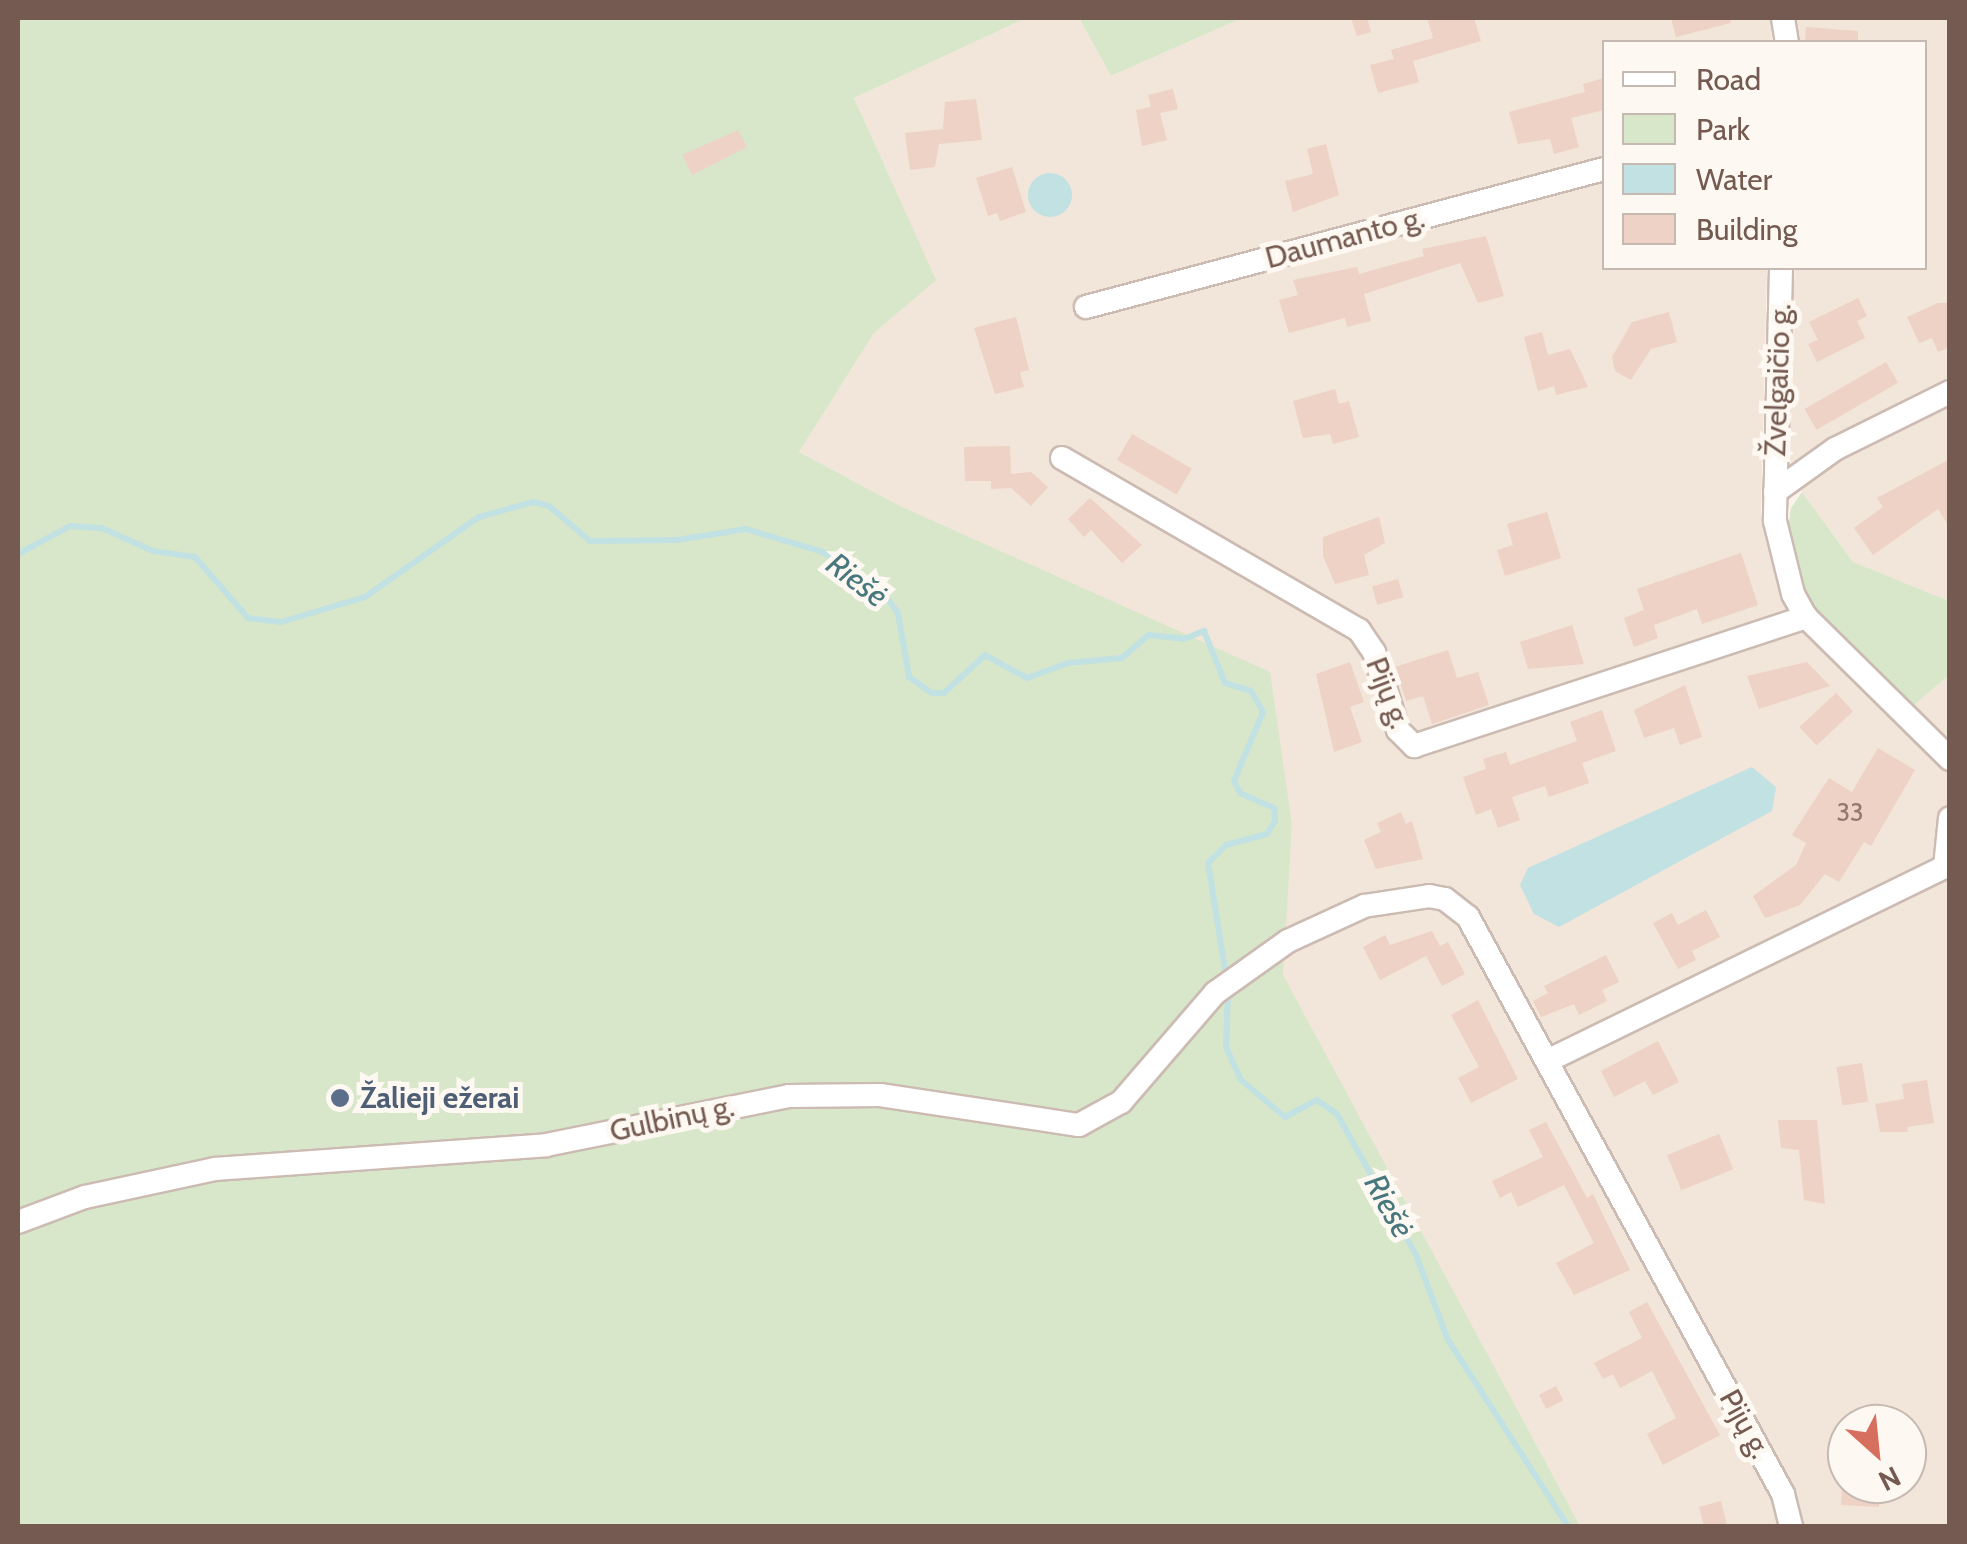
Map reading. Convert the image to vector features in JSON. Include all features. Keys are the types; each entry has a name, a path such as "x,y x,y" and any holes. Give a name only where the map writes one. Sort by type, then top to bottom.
{"street":[{"name":"Daumanto g.","path":"1086,307 1602,170"},
{"name":"Žvelgaičio g.","path":"1782,270 1774,521 1806,617"},
{"path":"1776,492 1835,449 1950,392"},
{"name":"Pijų g.","path":"1062,458 1360,630 1374,652 1398,730 1414,746 1806,617"},
{"path":"1806,617 1950,759"},
{"path":"1547,1061 1944,866 1950,818"},
{"name":"Pijų g.","path":"1264,958 1364,906 1402,897 1445,898 1468,917 1783,1494 1791,1526"},
{"name":"Gulbinų g.","path":"18,1222 86,1197 215,1169 546,1144 789,1096 880,1096 1078,1125 1121,1102 1215,994 1264,958"}],"shaded area":[{"path":"1026,18 1079,18 1111,76 1242,18 1770,18 1772,40 1602,40 1602,270 1767,270 1761,511 1790,610 1949,765 1949,1526 1580,1526 1282,975 1292,825 902,507 799,452 874,333 935,280 854,98"},
{"path":"1791,18 1949,18 1949,601 1853,562 1802,492 1783,440 1795,270 1927,270 1927,40 1793,40"},
{"path":"1949,675 1949,745 1913,706"}],"green space":[{"path":"18,18 1026,18 854,98 936,280 874,333 799,452 902,507 1270,672 1292,825 1283,975 1580,1526 18,1526"},
{"path":"1079,18 1242,18 1111,76"},
{"path":"1802,492 1853,562 1949,601 1949,675 1913,706 1807,599 1787,536 1791,508"}],"water":[{"path":"1050,173 1065,180 1072,195 1065,210 1050,217 1035,210 1028,195 1035,180"},
{"path":"1752,767 1776,787 1772,811 1559,927 1534,914 1520,885 1528,868"}],"building":[{"path":"1351,18 1367,18 1371,32 1357,36"},
{"path":"1427,18 1474,18 1481,41 1413,61 1419,82 1378,93 1370,65 1394,59 1391,50 1433,38"},
{"path":"1671,18 1730,18 1731,23 1676,37"},
{"path":"1806,27 1858,31 1858,40 1805,40"},
{"path":"1602,79 1602,110 1571,118 1579,147 1554,154 1550,139 1518,144 1509,112 1585,92 1583,84"},
{"path":"1173,89 1178,109 1160,113 1167,140 1142,146 1136,110 1151,107 1148,95"},
{"path":"976,99 982,140 939,144 935,167 910,170 905,133 943,129 945,102"},
{"path":"738,130 747,147 692,175 682,155"},
{"path":"1326,144 1339,195 1293,212 1285,181 1313,174 1307,149"},
{"path":"1012,167 1026,212 1000,221 997,213 988,216 976,178"},
{"path":"1486,236 1504,296 1478,303 1460,263 1364,294 1371,321 1347,327 1345,318 1289,333 1279,300 1298,295 1293,280 1357,267 1359,274 1424,256 1422,249"},
{"path":"1858,298 1867,316 1857,321 1865,338 1817,362 1808,344 1818,340 1809,322"},
{"path":"1938,303 1950,303 1950,347 1938,352 1932,338 1919,343 1907,317"},
{"path":"1669,312 1677,342 1651,349 1631,380 1615,371 1612,357 1632,322"},
{"path":"1016,317 1029,370 1020,372 1024,387 995,394 974,328"},
{"path":"1542,332 1548,355 1570,349 1588,387 1556,395 1554,386 1538,391 1524,337"},
{"path":"1886,362 1898,383 1817,430 1805,409"},
{"path":"1335,389 1339,404 1349,401 1359,437 1333,444 1330,434 1303,438 1293,401"},
{"path":"1132,434 1192,469 1177,494 1117,460"},
{"path":"1010,446 1011,474 1031,472 1048,487 1031,506 1011,488 991,489 991,481 965,481 964,447"},
{"path":"1950,459 1950,528 1938,509 1873,555 1854,528 1883,507 1877,498"},
{"path":"1090,498 1142,545 1122,563 1091,530 1084,537 1068,519"},
{"path":"1547,512 1561,558 1505,576 1497,550 1513,545 1507,524"},
{"path":"1379,517 1385,543 1364,555 1369,575 1335,584 1323,556 1323,537"},
{"path":"1741,553 1758,605 1702,624 1697,609 1654,625 1658,638 1634,647 1624,618 1644,610 1637,589"},
{"path":"1398,579 1403,597 1377,605 1372,586"},
{"path":"1572,625 1584,664 1528,669 1520,642"},
{"path":"1448,650 1457,678 1478,672 1489,705 1432,724 1423,696 1406,701 1395,667"},
{"path":"1350,662 1364,702 1350,707 1362,742 1334,752 1316,674"},
{"path":"1807,662 1830,686 1759,709 1747,676"},
{"path":"1685,685 1702,737 1680,745 1674,728 1644,738 1634,710"},
{"path":"1836,693 1853,711 1816,745 1799,727"},
{"path":"1602,710 1616,751 1582,763 1589,783 1549,797 1545,786 1512,797 1520,820 1498,828 1491,809 1476,815 1463,777 1486,769 1483,759 1506,752 1510,765 1577,741 1570,722"},
{"path":"1878,748 1915,770 1871,846 1864,842 1839,882 1825,874 1800,905 1765,918 1753,896 1796,865 1806,843 1792,835 1829,778 1852,792"},
{"path":"1401,812 1406,824 1412,821 1423,859 1376,869 1364,840 1381,832 1377,823"},
{"path":"1706,910 1720,937 1692,951 1696,960 1678,969 1653,923 1672,913 1678,925"},
{"path":"1432,931 1440,946 1448,942 1465,974 1442,986 1426,956 1380,980 1363,947 1385,935 1390,945"},
{"path":"1606,955 1619,982 1602,990 1607,1001 1579,1015 1574,1004 1541,1017 1533,1001 1548,993 1544,986"},
{"path":"1478,1000 1518,1079 1471,1103 1458,1078 1479,1067 1451,1015"},
{"path":"1658,1041 1679,1082 1653,1095 1645,1081 1614,1097 1601,1071"},
{"path":"1862,1063 1868,1102 1842,1106 1836,1067"},
{"path":"1927,1080 1934,1123 1907,1127 1908,1132 1880,1132 1875,1104 1904,1099 1902,1084"},
{"path":"1778,1120 1817,1120 1825,1204 1804,1200 1799,1150 1781,1148"},
{"path":"1546,1122 1587,1198 1593,1194 1630,1270 1574,1295 1556,1263 1594,1243 1564,1185 1518,1207 1511,1192 1500,1198 1492,1181 1543,1157 1529,1130"},
{"path":"1719,1134 1733,1169 1681,1190 1667,1155"},
{"path":"1647,1302 1720,1435 1663,1465 1647,1434 1676,1418 1652,1371 1620,1388 1613,1374 1603,1379 1594,1363 1642,1338 1629,1312"},
{"path":"1556,1386 1563,1400 1546,1409 1539,1395"},
{"path":"1721,1501 1727,1526 1704,1526 1699,1507"},
{"path":"1841,1504 1879,1504 1879,1507"}],"waterway":[{"name":"Riešė","path":"18,554 70,526 102,528 153,551 195,557 248,618 281,622 365,597 479,517 533,502 549,506 590,541 677,540 746,529 823,552 884,594 898,613 909,677 932,693 944,693 985,655 1027,678 1068,663 1122,658 1148,635 1184,639 1204,631 1225,683 1251,691 1263,712 1234,781 1240,793 1274,808 1275,821 1267,834 1226,845 1208,863 1226,976"},
{"name":"Riešė","path":"1228,993 1226,1047 1241,1080 1285,1117 1317,1100 1337,1114 1416,1255 1448,1340 1568,1526"}],"place":[{"name":"Žalieji ežerai","path":"340,1098"}]}
